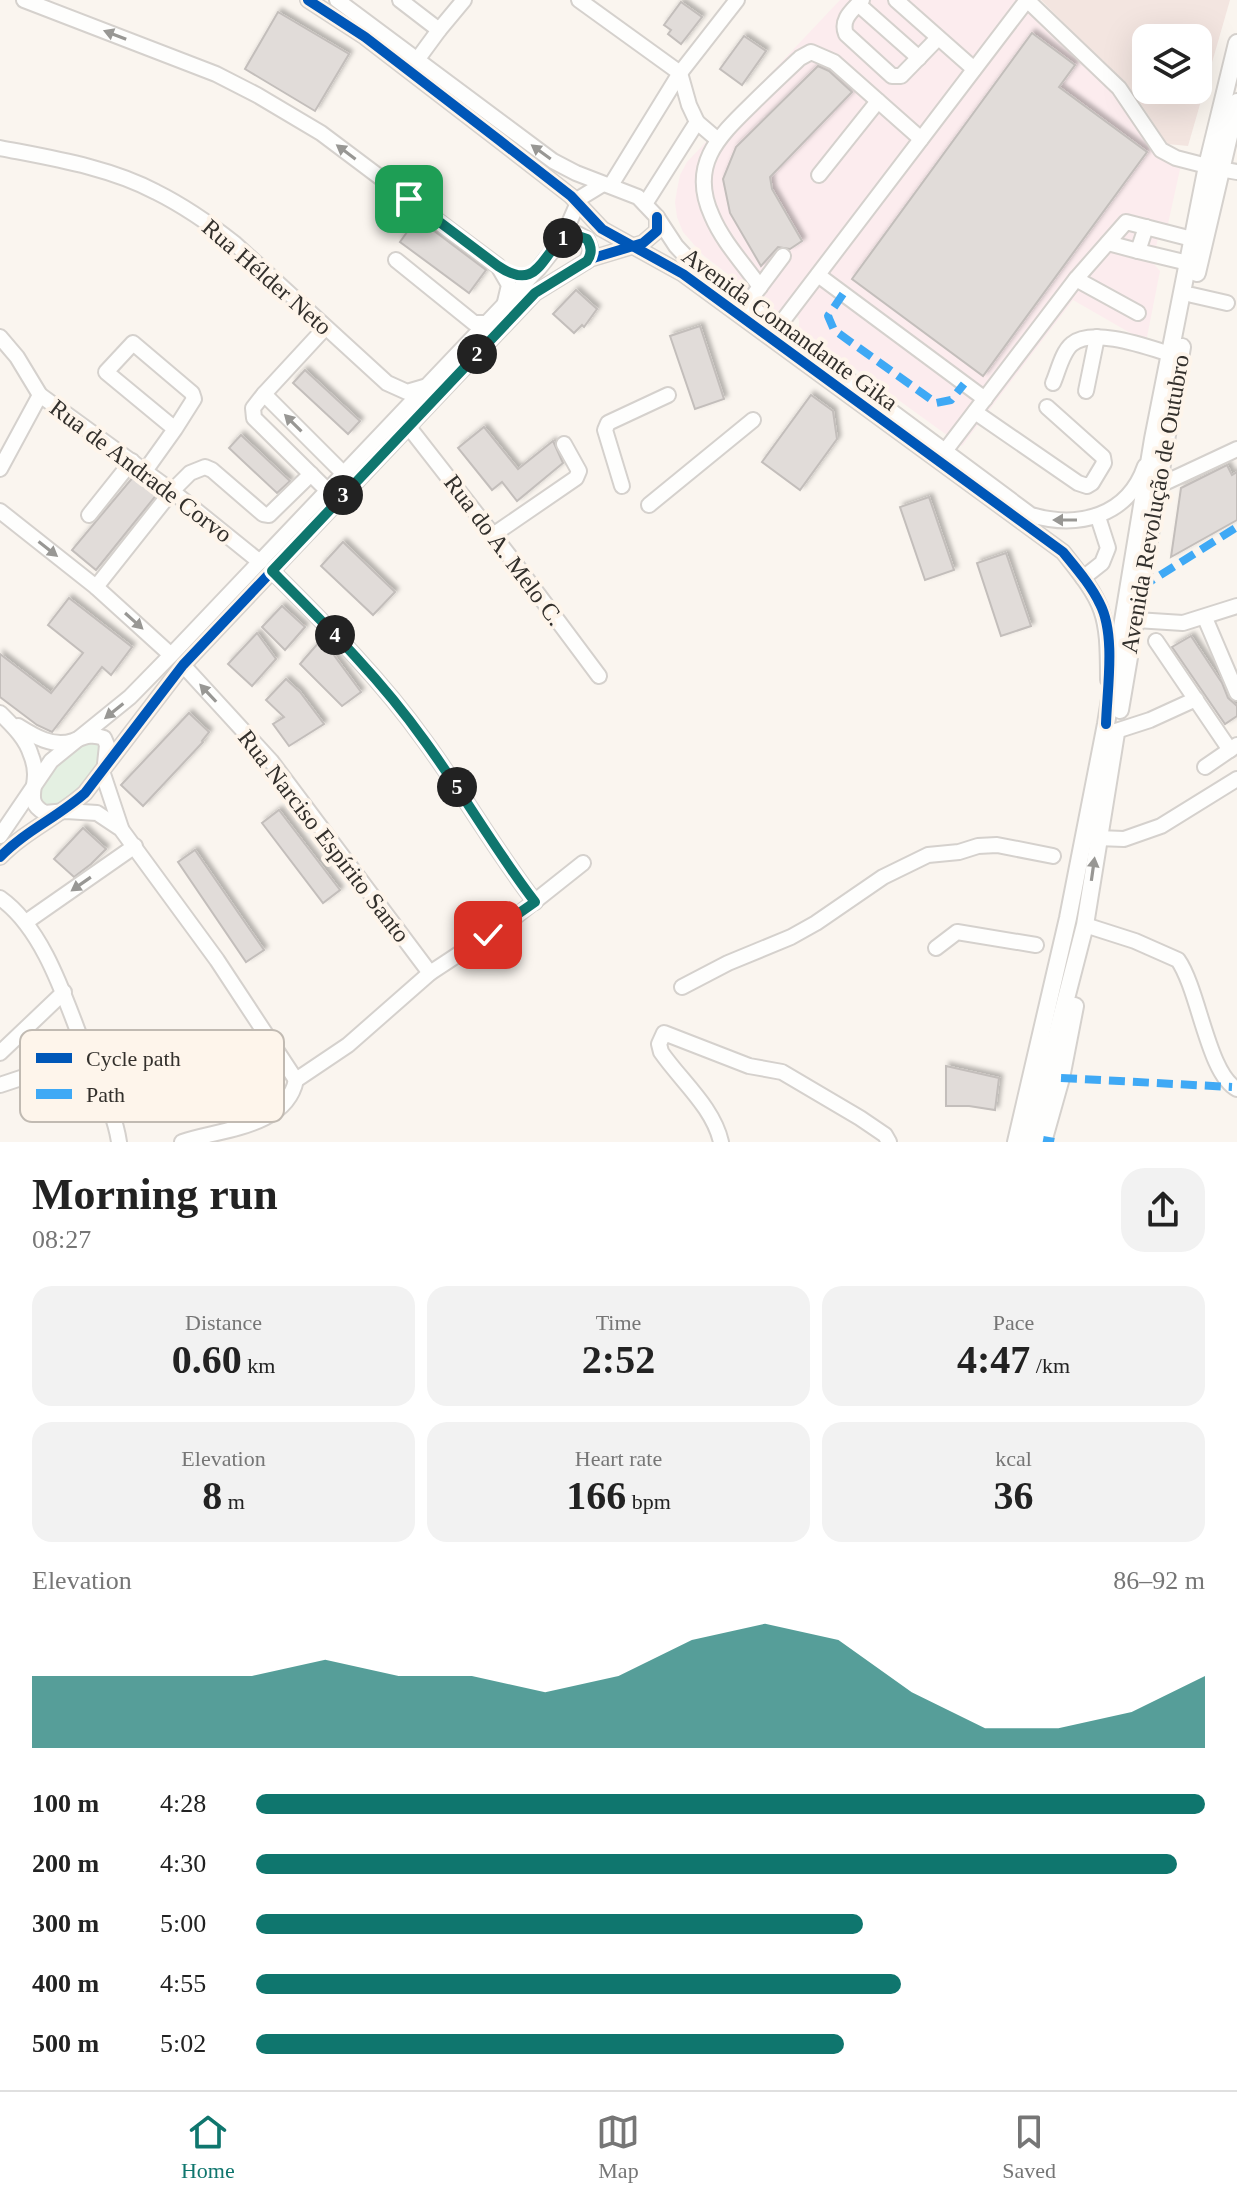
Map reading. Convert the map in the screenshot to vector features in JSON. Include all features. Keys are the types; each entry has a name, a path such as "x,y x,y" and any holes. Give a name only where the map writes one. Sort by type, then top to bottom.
{"main road":[{"name":"Avenida Revolução de Outubro","path":"1231,98 1237,43"},
{"name":"Avenida Revolução de Outubro","path":"1016,1142 1136,620 1192,295 1221,169 1237,56"},
{"name":"Avenida Revolução de Outubro","path":"1029,1142 1085,925 1153,439 1192,239 1221,169"},
{"name":"Avenida Revolução de Outubro","path":"1010,1142 1043,1002 1068,918"},
{"path":"1043,1142 1061,1078 1075,1006 1085,925"}],"street":[{"path":"24,0 216,74 257,95 321,133 498,266 518,276 539,268"},
{"name":"Avenida Comandante Gika","path":"308,0 365,37 577,203 602,229 683,274 1063,552 1100,603 1108,635 1111,728"},
{"name":"Avenida Comandante Gika","path":"337,0 553,161 627,191 645,204 692,263 1031,515 1068,521 1098,517"},
{"path":"400,0 439,30"},
{"path":"417,60 464,0"},
{"path":"579,0 680,73 697,122 718,140"},
{"path":"266,567 328,491 479,327 502,308 539,268 562,239 577,203 590,189 607,184 680,73 737,0"},
{"path":"896,0 974,69"},
{"path":"778,327 1027,0 1119,88 1161,150 1176,158 1221,169"},
{"path":"919,58 860,2 844,21 846,34 892,76 901,76 919,58 938,38"},
{"path":"760,287 724,238 707,204 703,178 709,153 718,140 791,66 811,52 834,62 921,139"},
{"path":"819,175 878,101"},
{"path":"645,204 697,122"},
{"name":"Rua Hélder Neto","path":"0,148 75,164 153,190 214,227 387,383"},
{"path":"0,836 51,761 72,741 177,660 535,293 587,261 636,246 654,236 657,217"},
{"path":"945,451 1076,279 1126,222 1192,239"},
{"path":"1138,251 1146,227"},
{"path":"562,239 578,234 587,239 591,250 587,261"},
{"path":"1108,243 1188,263"},
{"path":"747,304 783,256"},
{"path":"396,260 479,327"},
{"path":"498,266 509,285 502,308"},
{"path":"818,275 985,399"},
{"path":"1076,279 1138,313"},
{"path":"1192,295 1227,303"},
{"path":"325,328 253,408 254,418 328,491"},
{"name":"Rua de Andrade Corvo","path":"0,337 17,357 40,395 172,491 266,567 359,660 423,738 508,867 535,902"},
{"path":"1086,391 1097,337"},
{"path":"1053,383 1067,349 1082,338 1120,340 1170,354"},
{"path":"145,471 175,429 194,399 192,393 133,343 106,372 175,429"},
{"path":"387,383 407,392 427,386"},
{"path":"387,383 397,401 395,415 388,427"},
{"path":"264,394 344,474"},
{"path":"0,469 40,395"},
{"path":"622,486 605,430 608,423 668,395"},
{"path":"975,412 1078,483 1087,486 1104,463 1103,457 1047,407"},
{"path":"649,505 753,420"},
{"name":"Rua do A. Melo C.","path":"408,426 599,676"},
{"path":"1083,578 1102,563 1108,548 1108,540 1098,517 1116,507 1137,485 1153,439"},
{"path":"493,535 576,478 579,471 564,444"},
{"path":"1160,485 1237,449"},
{"path":"89,515 132,461"},
{"path":"96,587 172,491 190,473 205,467 212,470 263,514 269,515 311,474"},
{"name":"Rua Narciso Espírito Santo","path":"0,511 96,587 177,660 271,761 430,973"},
{"path":"1136,620 1183,623 1237,606"},
{"path":"1205,618 1237,693"},
{"path":"1156,641 1234,748 1205,767"},
{"path":"0,857 32,830 66,811 103,770 177,660"},
{"path":"1111,728 1150,720 1196,699"},
{"path":"0,714 39,739 57,743 88,735 104,738 107,745 103,770 121,829"},
{"path":"0,714 24,740 31,754 35,775 32,799 38,810 51,814 66,811 97,813 121,829 217,960 263,1030"},
{"path":"1097,838 1124,839 1161,826 1237,779"},
{"path":"682,987 728,963 791,937 883,877 928,855 997,845 1053,856"},
{"path":"26,922 135,846"},
{"path":"284,1106 293,1094 296,1080 348,1045 430,973 535,902 583,863"},
{"path":"0,898 26,922 64,992 78,1030"},
{"path":"1085,925 1135,941 1178,960 1207,1033 1217,1068 1223,1078 1237,1089"},
{"path":"936,948 957,932 1036,945"},
{"path":"24,1030 64,992"},
{"path":"721,1142 718,1127 709,1113 661,1052 659,1044 664,1033 749,1066 782,1072 860,1118 885,1135 889,1142"},
{"path":"0,1053 20,1034"},
{"path":"284,1062 296,1080"},
{"path":"0,1085 20,1078"},
{"path":"114,1122 119,1142"},
{"path":"182,1142 251,1122"}],"shaded area":[{"path":"840,0 1039,0 1132,95 1132,104 1138,104 1159,139 1167,147 1184,151 1168,224 1159,232 1153,263 1160,271 1146,342 1073,300 962,446 799,328 799,319 786,309 781,315 703,255 683,232 677,217 677,190 687,162"},
{"path":"1041,0 1230,0 1212,63 1212,24 1132,24 1132,92"},
{"path":"1141,104 1200,104 1188,146 1167,144"}],"green space":[{"path":"101,740 99,769 70,802 42,809 35,789 71,746"}],"building":[{"path":"681,2 702,17 681,44 668,34 671,30 664,25"},
{"path":"278,12 349,54 315,111 245,69"},
{"path":"1032,33 1075,65 1059,87 1147,152 983,376 852,279"},
{"path":"744,36 766,51 742,85 720,69"},
{"path":"818,66 829,71 852,92 770,177 772,189 802,241 790,249 778,247 761,266 730,213 723,179 736,147"},
{"path":"417,218 486,270 469,293 400,242"},
{"path":"576,290 597,309 584,327 582,325 574,333 553,314"},
{"path":"700,326 724,399 695,409 670,336"},
{"path":"305,370 360,421 348,434 293,383"},
{"path":"811,395 833,411 837,439 800,490 762,462"},
{"path":"484,427 518,469 553,441 563,463 517,501 502,482 492,490 458,448"},
{"path":"241,435 290,481 277,493 229,448"},
{"path":"1227,465 1232,475 1237,472 1237,520 1171,557 1181,488"},
{"path":"134,476 158,493 96,570 72,550"},
{"path":"929,497 954,570 925,580 900,507"},
{"path":"343,542 395,592 373,615 321,566"},
{"path":"1006,553 1031,626 1001,636 977,563"},
{"path":"69,598 132,647 111,675 102,667 52,732 37,725 0,697 0,654 51,693 83,653 48,625"},
{"path":"282,606 305,627 285,650 262,627"},
{"path":"257,633 276,659 252,686 228,664"},
{"path":"1191,636 1222,683 1228,698 1237,706 1237,716 1225,724 1172,647"},
{"path":"320,641 361,692 342,706 300,664"},
{"path":"286,679 324,724 289,746 273,724 284,717 266,700"},
{"path":"189,713 209,732 143,806 121,785"},
{"path":"279,810 340,890 323,903 262,823"},
{"path":"83,828 106,849 74,877 54,859"},
{"path":"195,850 264,950 246,962 178,862"},
{"path":"946,1066 999,1078 995,1110 946,1106"}],"marked path":[{"path":"843,294 828,316 834,330 936,403 951,400 964,384"},
{"path":"1140,588 1237,527"},
{"path":"1061,1078 1232,1087"},
{"path":"1043,1140 1054,1142"}],"cycle path":[{"path":"308,0 365,37 571,196 602,229 683,274 1063,552 1092,590 1105,617 1109,647 1106,724"},
{"path":"0,857 85,793 183,665 535,293 590,259 643,243 657,231 657,217"}],"route":[{"path":"409,199 505,271 518,276 539,268 562,239 572,234 587,239 590,256 587,261 535,293 272,571 359,660 423,738 508,867 535,902 488,935"}]}
